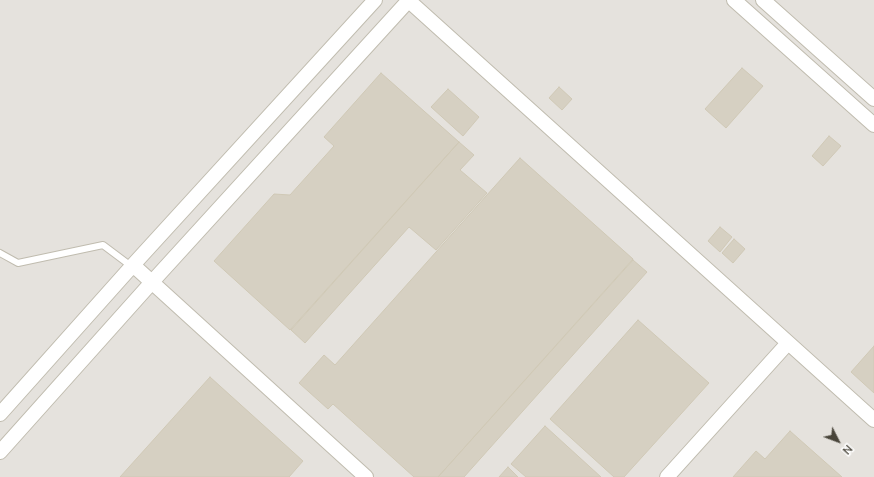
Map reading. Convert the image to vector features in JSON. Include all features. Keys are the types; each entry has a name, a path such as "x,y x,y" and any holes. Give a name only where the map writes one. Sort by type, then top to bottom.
{"street":[{"path":"0,414 132,266 375,0"},
{"path":"0,452 152,282 409,0 874,420"},
{"path":"734,0 874,125"},
{"path":"763,0 874,99"},
{"path":"132,266 152,282 366,477"},
{"path":"667,477 788,343"}],"lane":[{"path":"0,253 18,263 103,245 132,266"}],"shaded area":[{"path":"0,0 874,0 874,477 0,477"}],"building":[{"path":"742,68 763,86 726,128 705,109"},
{"path":"381,73 459,142 290,330 214,261 274,194 290,195 334,146 324,137"},
{"path":"559,87 572,99 562,110 549,98"},
{"path":"448,89 479,117 463,136 431,107"},
{"path":"829,136 841,146 823,166 812,156"},
{"path":"459,142 474,155 460,170 487,193 436,250 409,227 305,343 291,330"},
{"path":"520,158 633,259 438,477 414,477 333,404 328,409 299,383 324,355 335,365"},
{"path":"720,227 732,237 720,252 708,241"},
{"path":"734,239 745,249 733,263 722,253"},
{"path":"633,260 647,272 464,477 438,477"},
{"path":"638,320 709,383 624,477 614,477 550,419"},
{"path":"874,346 874,393 851,372"},
{"path":"210,377 303,461 289,477 120,477"},
{"path":"545,426 601,477 526,477 511,464"},
{"path":"790,431 842,477 733,477 756,451 765,459"},
{"path":"508,467 518,477 499,477"}]}
